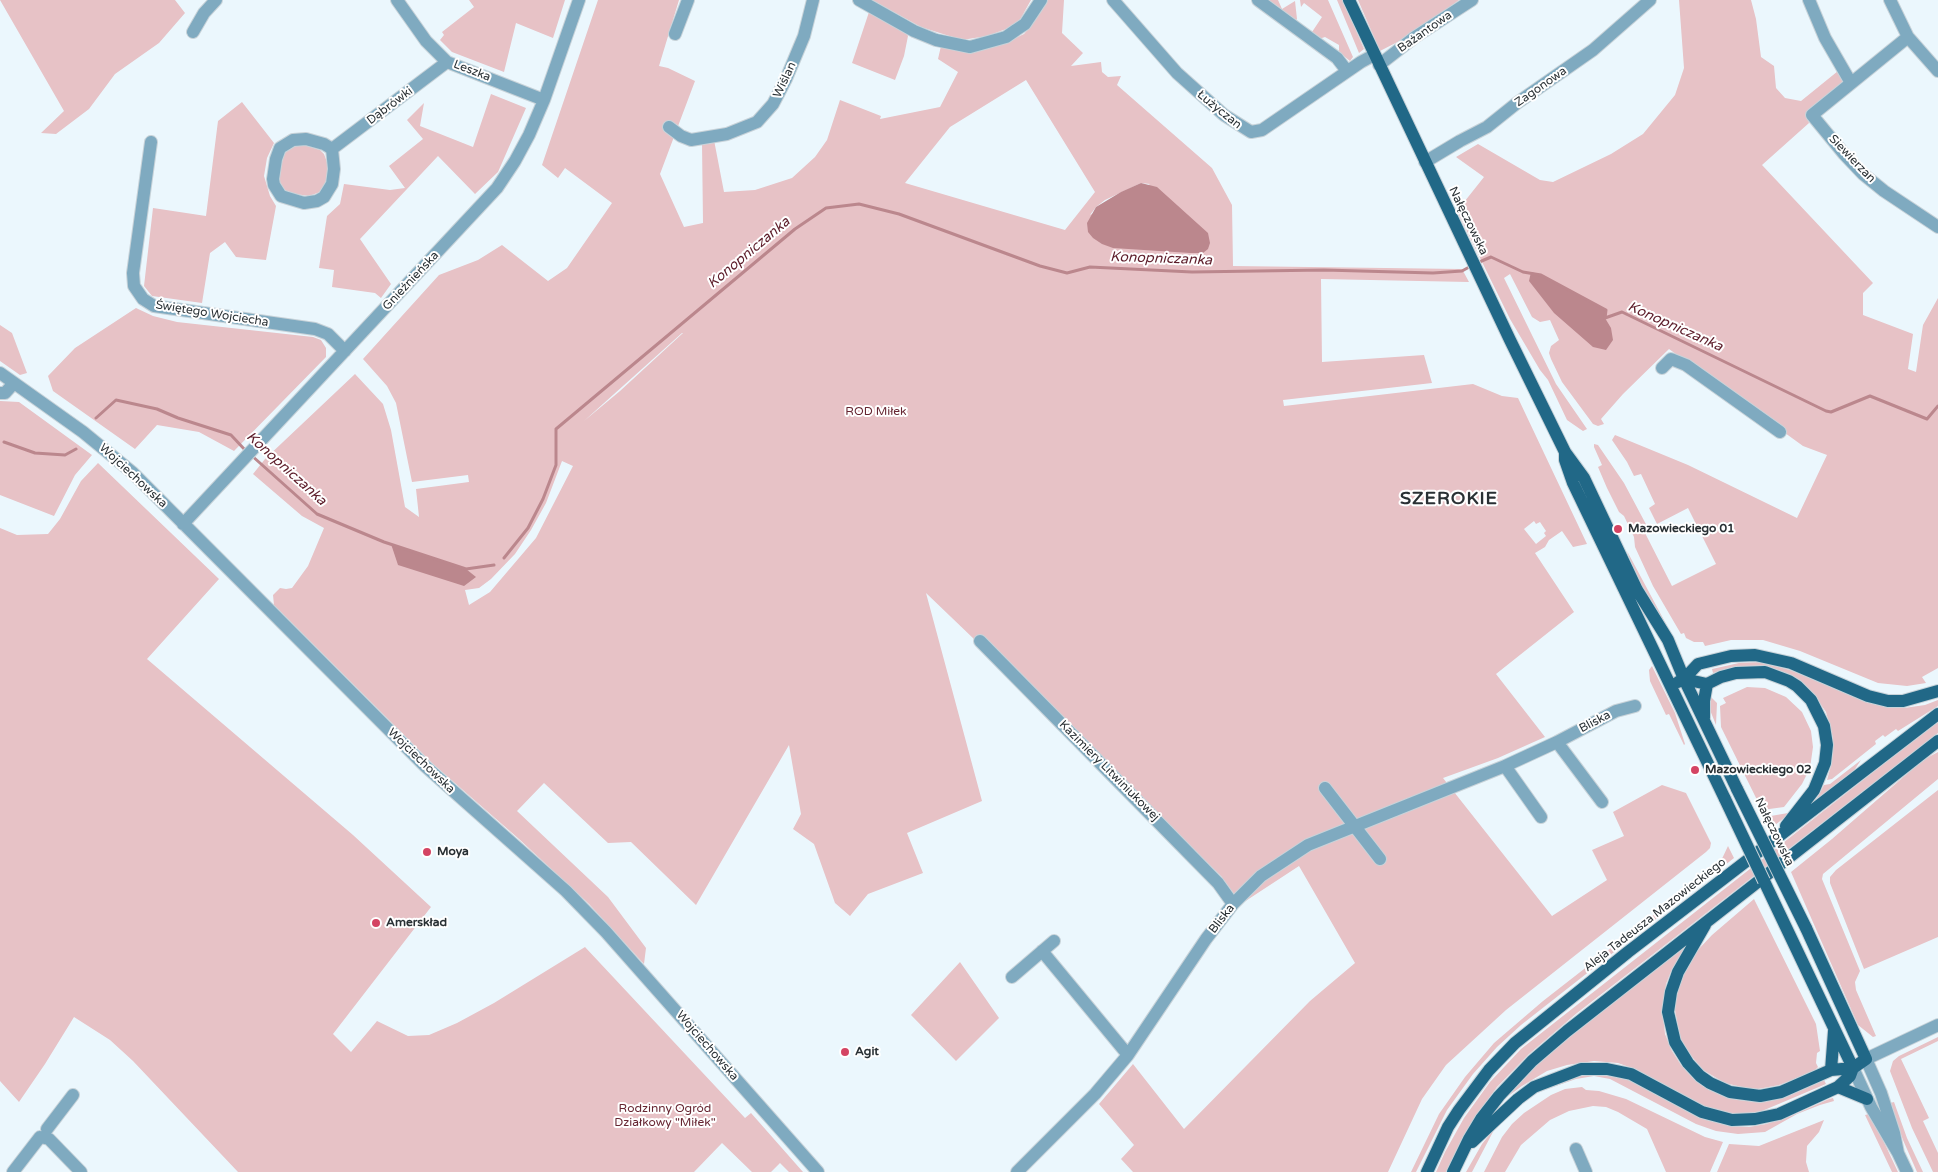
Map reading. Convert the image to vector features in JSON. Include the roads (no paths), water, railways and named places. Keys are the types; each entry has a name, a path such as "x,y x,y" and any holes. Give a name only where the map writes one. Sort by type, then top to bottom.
{"main road":[{"name":"Nałęczowska","path":"1349,0 1493,304 1566,452 1584,478 1637,590 1673,652 1684,680 1806,928 1866,1059"},
{"name":"Nałęczowska","path":"1566,452 1566,460 1573,483 1853,1068"},
{"path":"1673,652 1698,664"},
{"path":"1671,685 1684,680 1698,664 1731,656 1767,657 1791,663 1868,696 1888,701 1910,699 1938,691"},
{"path":"1684,680 1707,684 1721,677 1736,673 1764,672 1778,676 1797,686 1806,694 1820,715 1827,745 1823,771 1808,798 1776,840"},
{"path":"1704,720 1704,701 1707,684"},
{"name":"Aleja Tadeusza Mazowieckiego","path":"1427,1172 1448,1127 1462,1106 1489,1070 1515,1043 1628,952 1938,714"},
{"path":"1453,1172 1475,1128 1492,1104 1525,1067 1555,1041 1938,741"},
{"path":"1708,921 1678,972 1668,1012 1672,1032 1680,1052 1700,1076 1720,1088 1752,1096 1781,1092 1831,1070 1846,1067 1853,1068"},
{"path":"1831,1070 1834,1029"},
{"path":"1462,1152 1526,1093 1544,1083 1581,1069 1601,1068 1625,1072 1638,1077 1702,1112 1732,1120 1755,1119 1779,1114 1838,1087 1850,1076 1853,1068 1866,1059"},
{"path":"1838,1087 1867,1099"}],"street":[{"path":"193,32 204,13 216,0"},
{"name":"Leszka","path":"396,0 426,41 447,62 544,100"},
{"name":"Gnieźnieńska","path":"183,524 497,188 523,149 544,100 579,0"},
{"path":"675,34 688,0"},
{"name":"Wiślan","path":"669,127 681,136 691,140 728,134 757,122 773,104 786,79 804,36 813,0"},
{"path":"860,0 936,40 970,47 1006,37 1025,24 1041,0"},
{"name":"Łużyczan","path":"1112,0 1184,80 1224,115 1250,132 1262,130 1347,71 1377,60"},
{"path":"1258,0 1337,58 1347,71"},
{"name":"Bażantowa","path":"1377,60 1472,0"},
{"name":"Zagonowa","path":"1425,162 1488,127 1517,103 1593,50 1650,0"},
{"path":"1809,0 1825,38 1851,83"},
{"path":"1890,0 1908,37 1938,71"},
{"name":"Siewierzan","path":"1908,37 1812,115 1863,174 1898,201 1938,227"},
{"name":"Dąbrówki","path":"332,150 447,62"},
{"path":"306,139 324,144 332,150 334,161 332,184 324,197 317,202 304,203 281,196 274,185 274,170 276,159 283,145 293,140 306,139"},
{"name":"Świętego Wojciecha","path":"151,142 133,273 134,286 143,299 160,308 315,329 328,334 345,351"},
{"path":"1662,368 1671,359 1686,365 1780,432"},
{"name":"Wojciechowska","path":"0,373 71,422 112,455 425,766 553,880 592,918 818,1172"},
{"path":"0,394 6,393 14,383"},
{"name":"Kazimiery Litwiniukowej","path":"980,641 1218,883 1233,904"},
{"name":"Bliska","path":"1017,1172 1095,1094 1128,1055 1206,939 1233,904 1261,876 1290,855 1308,845 1505,766 1557,742 1616,711 1635,706"},
{"path":"1557,742 1602,802"},
{"path":"1505,766 1541,817"},
{"path":"1325,788 1380,858"},
{"path":"1012,977 1054,941"},
{"path":"1042,951 1128,1055"},
{"path":"1866,1059 1938,1025"},
{"name":"Nałęczowska","path":"1866,1059 1881,1093 1898,1153"},
{"name":"Nałęczowska","path":"1853,1068 1867,1099 1907,1172"},
{"path":"13,1172 37,1139 48,1134 73,1094"},
{"path":"48,1134 81,1172"},
{"path":"1576,1150 1586,1172"}],"waterway":[{"name":"Konopniczanka","path":"504,558 528,528 543,499 556,465 556,429 795,229 826,208 859,204 899,214 1040,266 1067,273 1090,267 1192,272 1324,270 1433,273 1462,271 1471,266"},
{"name":"Konopniczanka","path":"1477,263 1491,257 1523,272 1541,275 1606,310 1605,318 1622,312 1826,411 1831,412 1870,396 1927,419 1938,406"},
{"name":"Konopniczanka","path":"96,418 116,400 157,409 178,418 231,435 246,451"},
{"name":"Konopniczanka","path":"4,442 35,453 65,455 76,449"},
{"name":"Konopniczanka","path":"251,455 317,514 384,542 466,569 494,565"}],"place":[{"name":"Mazowieckiego 01","path":"1618,529"},
{"name":"Mazowieckiego 02","path":"1695,770"},
{"name":"Moya","path":"427,852"},
{"name":"Amerskład","path":"376,923"},
{"name":"Agit","path":"845,1052"}],"district":[{"name":"SZEROKIE","path":"1449,499"}],"park label":[{"name":"ROD Miłek","path":"876,412"},
{"name":"Rodzinny Ogród Działkowy \"Miłek\"","path":"665,1116"}]}
